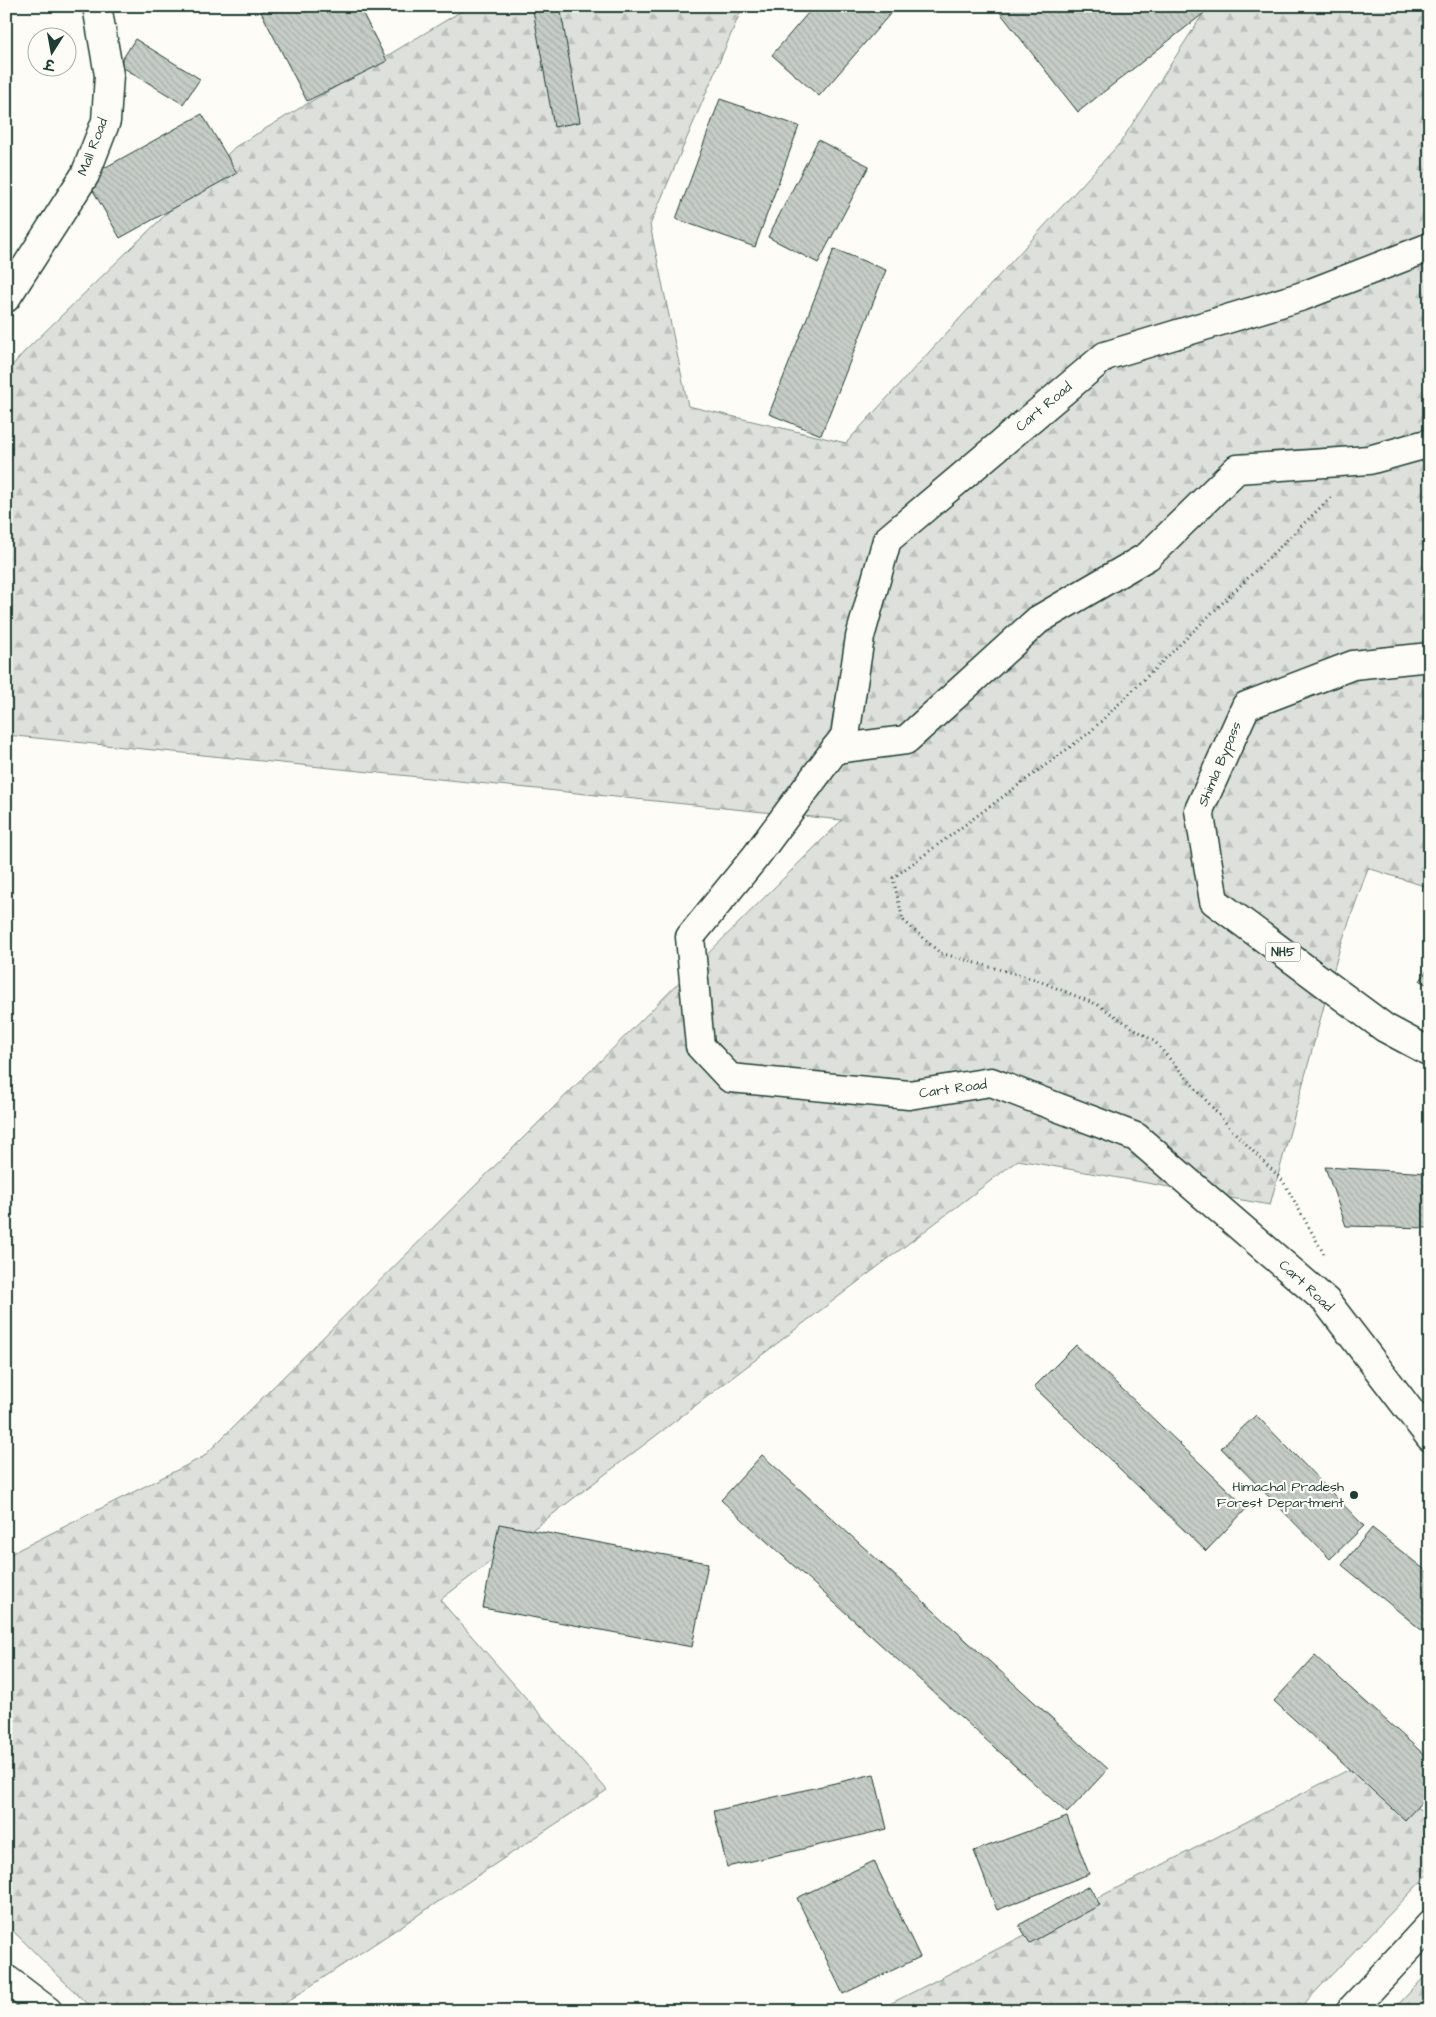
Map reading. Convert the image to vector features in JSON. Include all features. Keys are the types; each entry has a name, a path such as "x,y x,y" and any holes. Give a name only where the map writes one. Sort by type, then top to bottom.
{"main road":[{"name":"Mall Road","path":"6,298 85,174 106,121 109,75 98,6"},
{"name":"Cart Road","path":"1430,247 1303,296 1105,356 886,540 860,637 845,736 756,856 690,938 700,1046 730,1078 909,1095 992,1082 1136,1137 1326,1301 1430,1437"},
{"path":"835,749 906,740 1038,620 1148,556 1237,468 1369,460 1430,443"},
{"name":"Shimla Bypass","path":"1430,657 1353,666 1246,706 1199,810 1214,900 1385,1028 1430,1052"},
{"path":"1350,2011 1430,1925"},
{"path":"6,1979 48,2011"}],"path":[{"path":"1327,1260 1283,1181 1232,1130 1155,1042 1088,1001 1034,979 940,953 903,920 893,878 1089,733 1369,460"}],"green space":[{"path":"477,6 743,6 650,225 688,406 846,443 1120,143 1208,6 1430,6 1430,888 1368,868 1340,947 1270,1205 1018,1160 440,1600 607,1790 273,2011 94,2011 6,1924 6,1556 203,1457 842,820 6,735 6,373 23,353 235,147 460,12"},
{"path":"1348,1770 1430,1815 1430,1872 1297,2011 876,2011"},
{"path":"1430,1971 1430,2011 1392,2011"}],"building":[{"path":"272,6 359,6 387,61 307,101 261,12"},
{"path":"560,6 580,122 554,127 533,10"},
{"path":"814,6 897,6 819,96 772,55"},
{"path":"995,6 1213,6 1078,112"},
{"path":"135,39 200,79 183,104 119,65"},
{"path":"720,99 799,126 755,247 676,219"},
{"path":"202,114 237,173 120,238 86,178"},
{"path":"818,140 869,166 818,263 768,237"},
{"path":"834,249 886,270 821,435 769,414"},
{"path":"1430,965 1430,986 1420,981"},
{"path":"1325,1167 1430,1173 1430,1228 1346,1226"},
{"path":"1076,1345 1247,1508 1206,1551 1034,1387"},
{"path":"1256,1415 1364,1526 1330,1559 1221,1448"},
{"path":"762,1455 1108,1769 1067,1813 721,1500"},
{"path":"499,1524 708,1563 692,1647 483,1608"},
{"path":"1372,1528 1430,1574 1430,1637 1342,1565"},
{"path":"1315,1656 1430,1760 1430,1793 1405,1820 1274,1701"},
{"path":"874,1774 887,1829 727,1867 714,1811"},
{"path":"1067,1817 1089,1874 997,1910 974,1851"},
{"path":"874,1861 920,1957 843,1994 797,1898"},
{"path":"1089,1886 1100,1905 1030,1943 1019,1925"}],"place":[{"name":"Himachal Pradesh Forest Department","path":"1354,1495"}]}
